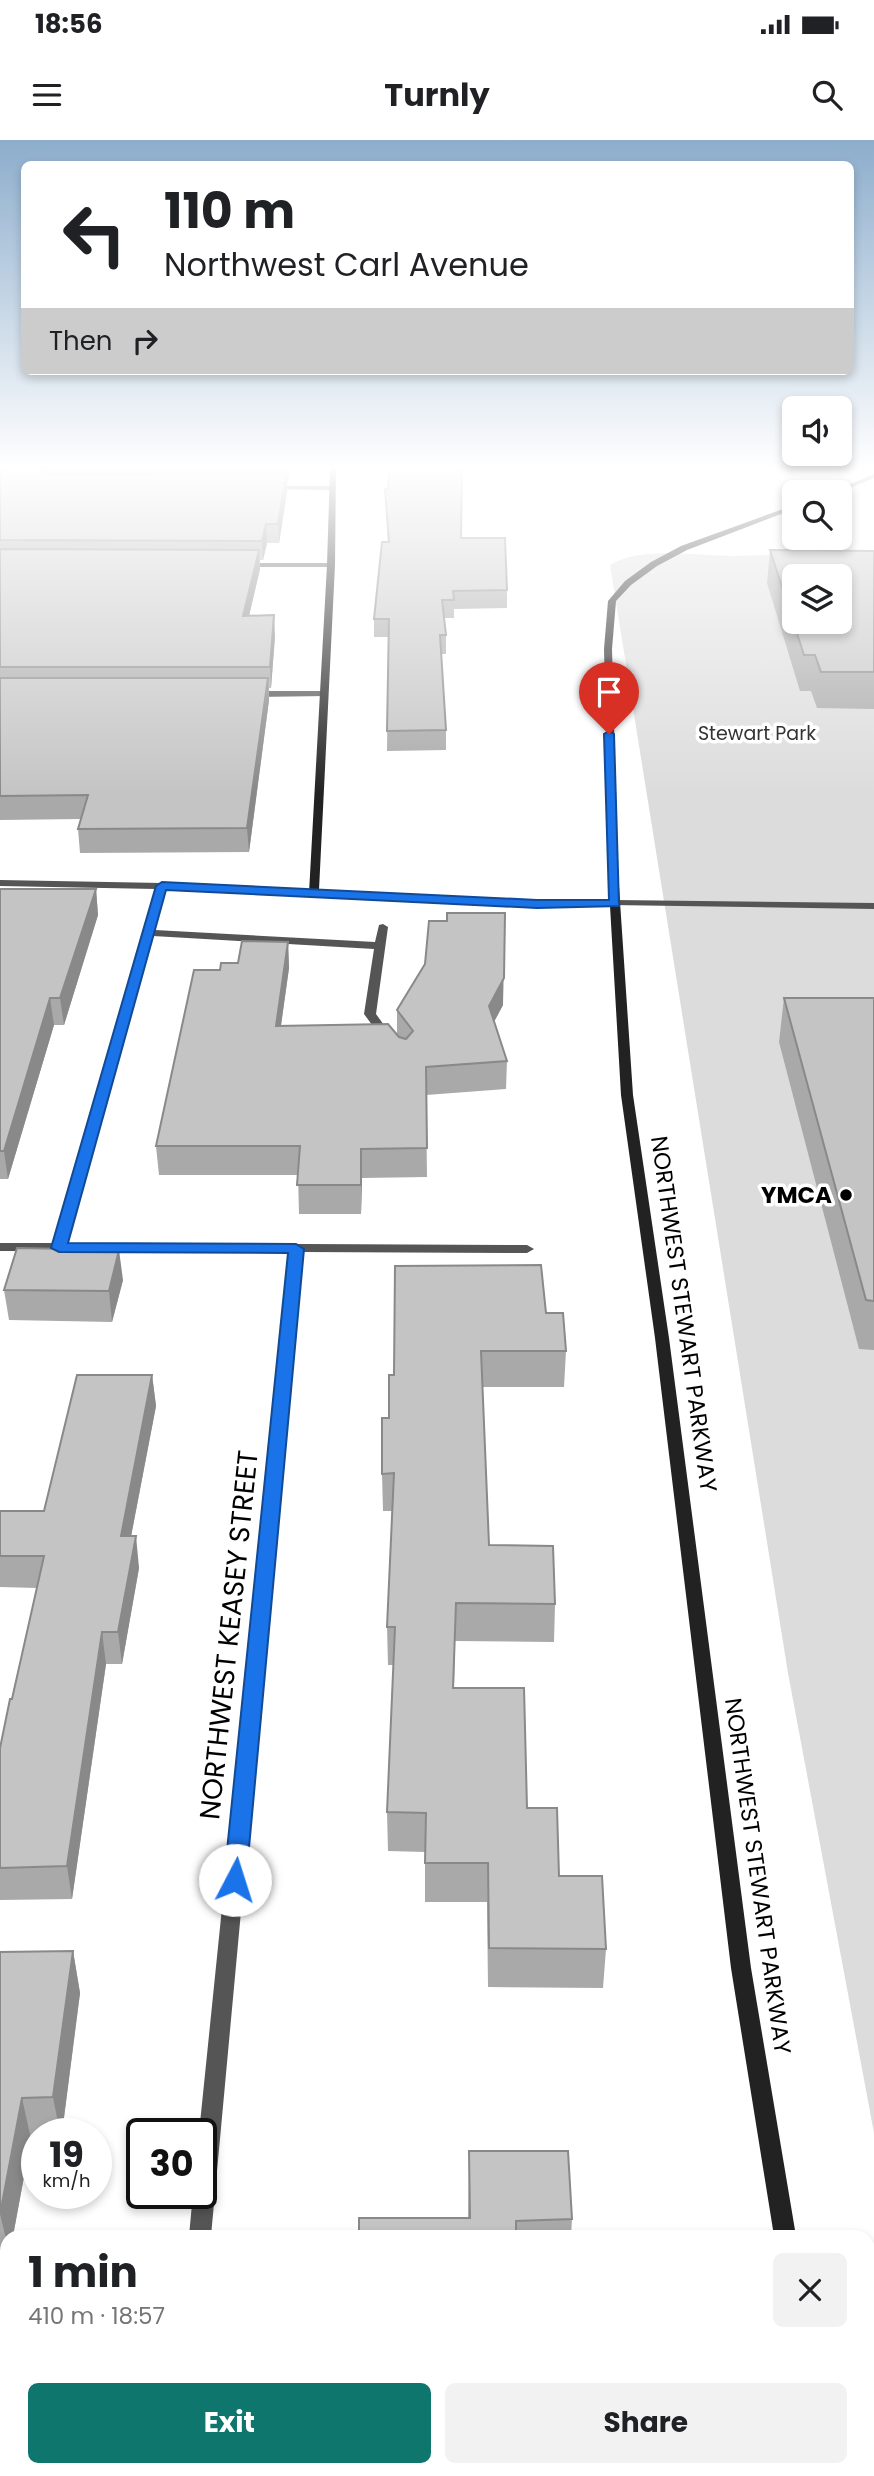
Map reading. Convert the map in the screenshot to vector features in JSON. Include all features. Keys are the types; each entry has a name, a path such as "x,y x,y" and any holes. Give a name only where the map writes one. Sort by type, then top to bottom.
{"main road":[{"path":"330,576 314,893 537,904 615,904"},
{"name":"NORTHWEST STEWART PARKWAY","path":"638,576 612,601 608,679 615,904 627,1095 662,1338 741,1968 784,2230"}],"street":[{"path":"243,694 324,694"},
{"path":"0,883 162,886 314,893"},
{"path":"59,1248 162,886"},
{"path":"615,904 874,906"},
{"path":"383,927 370,1014 397,1049"},
{"path":"149,933 380,946"},
{"path":"0,1247 527,1249"},
{"name":"NORTHWEST KEASEY STREET","path":"201,2230 296,1249"}],"green space":[{"name":"Stewart Park","path":"612,576 782,576 782,634 852,634 852,576 874,576 874,2133 788,1673"}],"building":[{"path":"0,576 253,576 243,616 274,615 270,667 0,667"},
{"path":"378,576 506,576 507,590 453,591 454,600 442,600 446,635 440,635 446,730 387,731 389,619 374,619"},
{"path":"852,576 874,576 874,672 821,672 815,655 804,655 797,634 852,634"},
{"path":"0,678 268,678 247,828 78,829 88,795 0,796"},
{"path":"0,889 96,889 60,998 50,998 4,1151 0,1151"},
{"path":"447,913 505,913 504,978 489,1006 507,1061 426,1067 427,1148 361,1149 361,1185 297,1185 300,1146 156,1146 194,970 220,970 221,963 238,963 242,941 288,942 276,1026 388,1024 399,1037 406,1039 413,1031 397,1010 425,964 429,921 447,921"},
{"name":"YMCA","path":"784,998 874,998 874,1301 866,1300"},
{"path":"17,1248 119,1250 109,1291 4,1290"},
{"path":"541,1265 546,1313 563,1313 566,1351 481,1351 489,1545 553,1546 555,1604 456,1603 453,1688 524,1688 527,1808 557,1808 559,1876 602,1876 606,1949 489,1948 488,1863 425,1863 426,1813 387,1812 395,1627 387,1627 394,1473 382,1474 382,1418 389,1418 389,1375 394,1375 395,1266"},
{"path":"77,1375 152,1375 121,1536 136,1536 118,1632 102,1632 67,1866 0,1868 0,1748 44,1556 0,1556 0,1511 44,1511"},
{"path":"73,1951 53,2097 22,2098 0,2214 0,1952"},
{"path":"469,2151 568,2151 572,2219 516,2221 516,2230 359,2230 359,2218 470,2218"}],"place":[{"name":"YMCA","path":"846,1195"}],"route":[{"path":"235,1880 296,1249 59,1248 162,886 537,904 615,904 609,734"}]}
